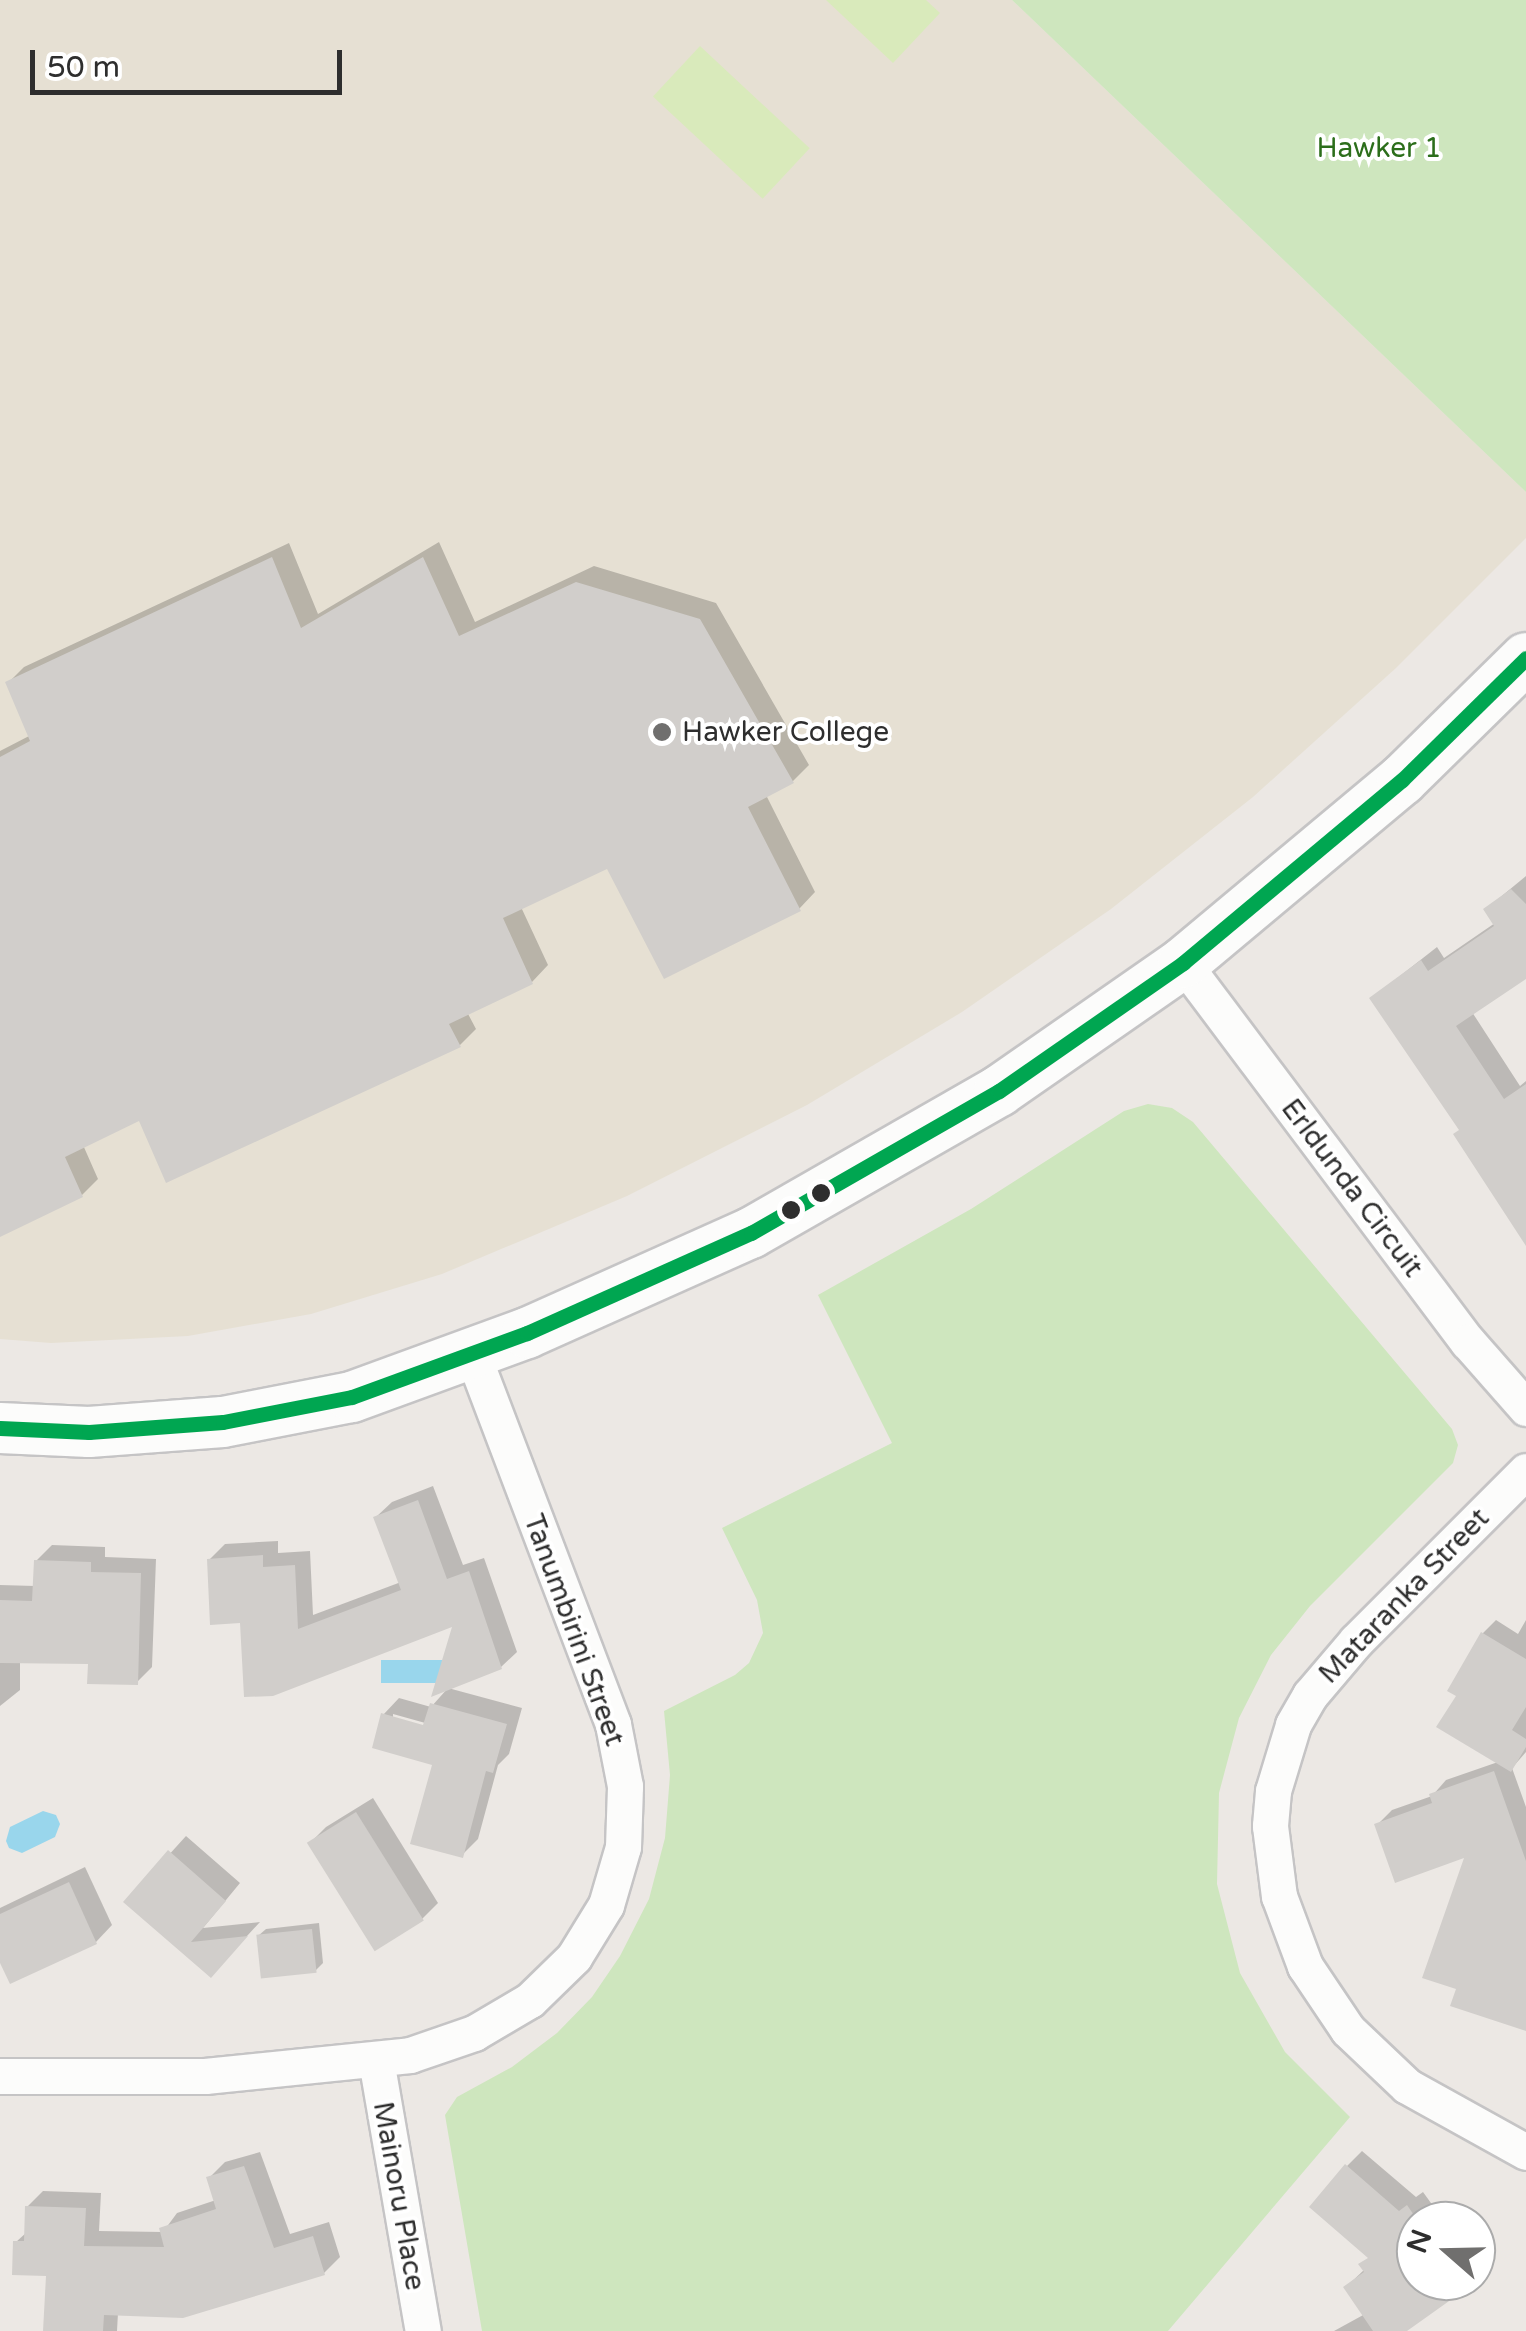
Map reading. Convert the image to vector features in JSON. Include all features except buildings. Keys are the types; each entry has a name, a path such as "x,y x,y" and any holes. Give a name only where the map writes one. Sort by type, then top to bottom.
{"street":[{"path":"0,1428 89,1432 223,1422 352,1397 473,1355 687,1264 798,1210 999,1091 1183,963 1402,780 1526,658"},
{"name":"Erldunda Circuit","path":"1183,963 1468,1342 1526,1408"},
{"name":"Tanumbirini Street","path":"0,2076 205,2076 410,2054 474,2033 530,2000 574,1957 606,1904 623,1847 626,1786 613,1724 473,1355"},
{"name":"Mataranka Street","path":"1526,1471 1356,1642 1310,1694 1293,1725 1274,1791 1270,1826 1278,1896 1298,1949 1348,2030 1407,2086 1526,2152"},
{"name":"Mainoru Place","path":"376,2060 423,2331"}],"shaded area":[{"name":"Hawker College","path":"0,0 1012,0 1526,492 1526,538 1396,668 1253,797 1111,909 962,1012 807,1105 627,1196 442,1274 311,1314 188,1336 51,1343 0,1339"}],"green space":[{"path":"826,0 926,0 940,13 893,63"},
{"name":"Hawker 1","path":"1012,0 1526,0 1526,492"},
{"path":"700,46 810,148 763,199 653,96"},
{"path":"1148,1104 1172,1108 1193,1122 1452,1429 1458,1445 1453,1463 1310,1606 1271,1655 1239,1718 1219,1793 1217,1884 1240,1973 1285,2052 1350,2117 1168,2331 482,2331 445,2115 457,2097 512,2067 557,2033 592,1997 620,1956 649,1899 665,1838 670,1775 664,1711 735,1675 749,1663 763,1633 757,1600 722,1528 892,1443 818,1295 971,1209 1124,1111"}],"water":[{"path":"381,1660 445,1660 445,1683 381,1683"},
{"path":"43,1811 56,1815 60,1824 55,1837 22,1853 9,1848 6,1841 10,1827"}],"transit line":[{"path":"0,1428 89,1432 223,1422 352,1397 527,1333 751,1233 999,1091 1183,963 1402,780 1526,658"}],"place":[{"name":"Hawker College","path":"662,732"}]}
